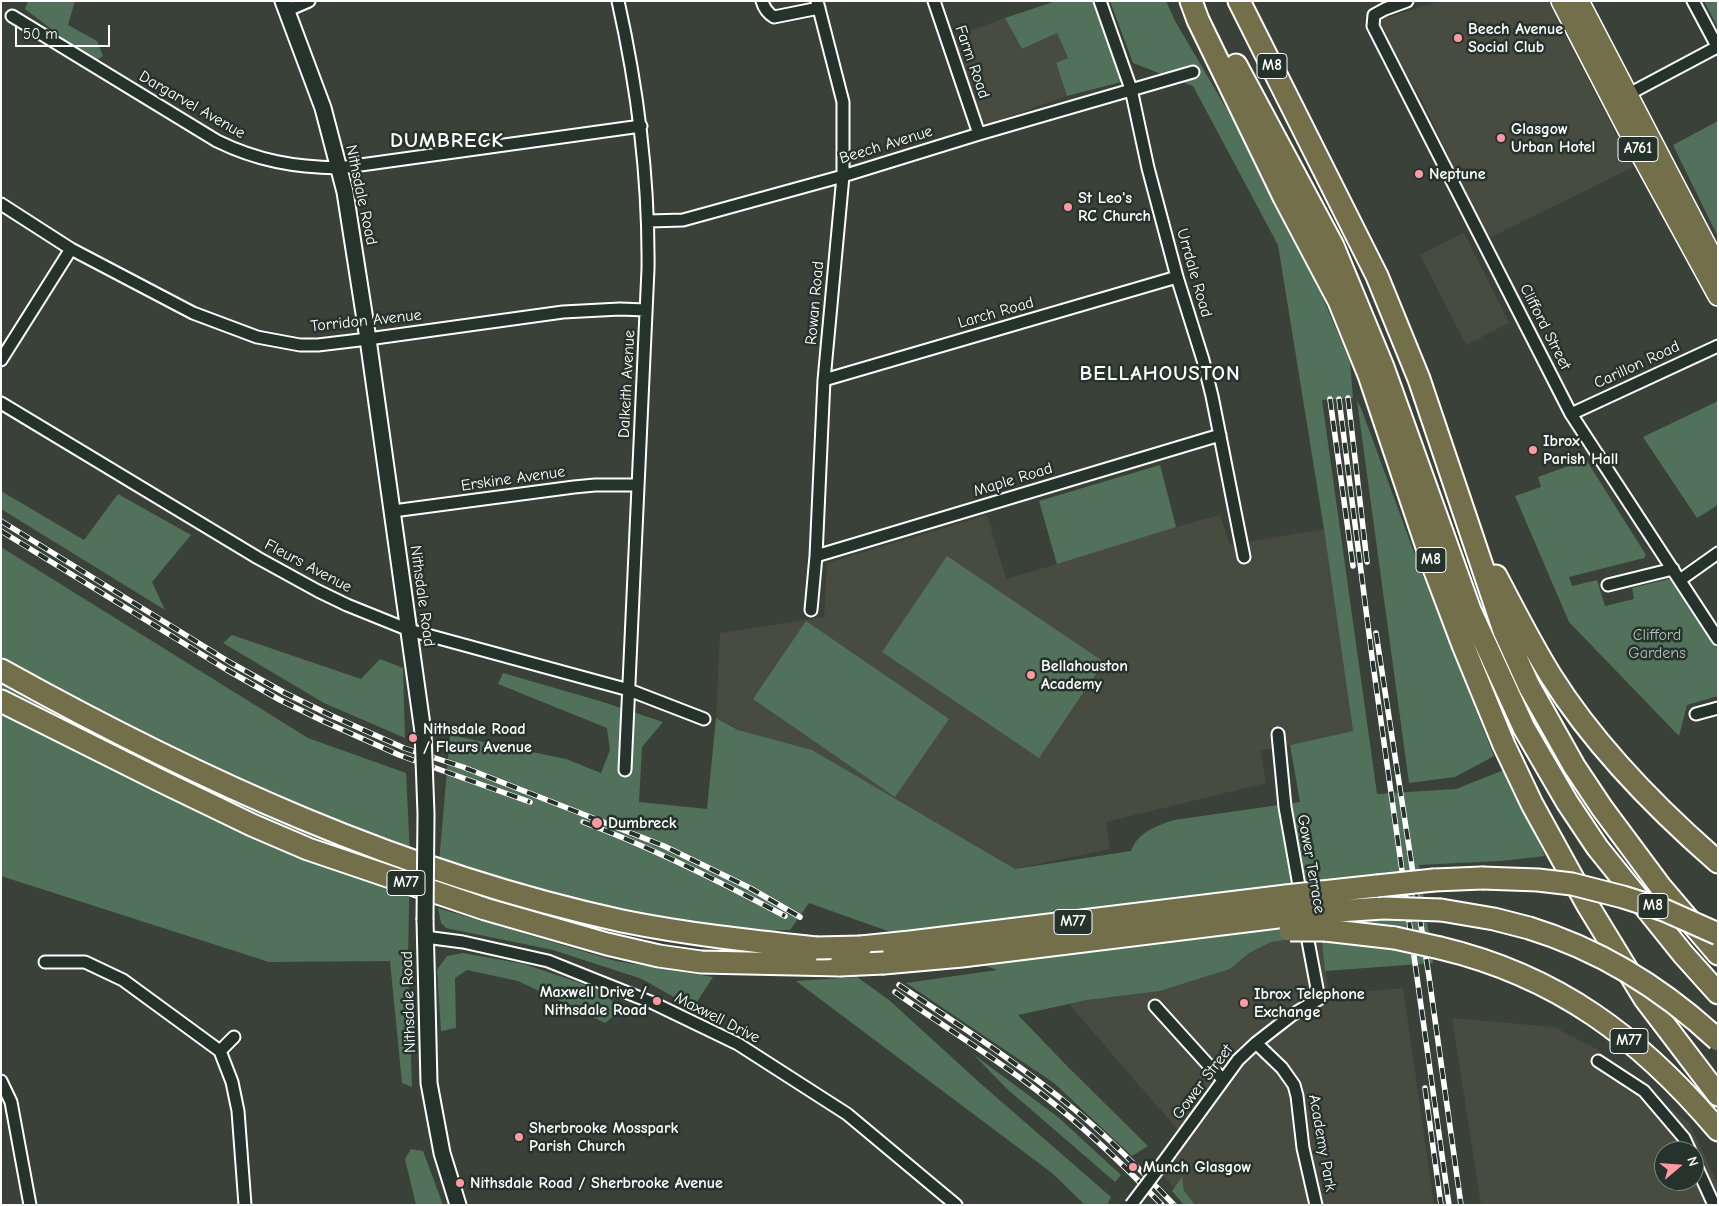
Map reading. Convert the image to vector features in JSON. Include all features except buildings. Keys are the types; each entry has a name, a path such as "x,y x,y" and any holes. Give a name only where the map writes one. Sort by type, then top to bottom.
{"highway":[{"path":"1178,1 1213,70 1244,114"},
{"name":"M8","path":"1191,1 1198,20 1284,197 1338,301 1369,375 1435,571 1463,644 1504,745 1532,804 1587,904 1641,992 1718,1095"},
{"name":"M8","path":"1206,1 1244,80 1333,246 1383,367 1470,610 1524,728 1558,787 1597,847 1683,954 1718,993"},
{"name":"M8","path":"1239,1 1377,276 1419,380 1504,631 1529,686 1574,766 1645,867 1718,954"},
{"name":"M8","path":"1253,1 1305,131"},
{"name":"M8","path":"1470,530 1537,652 1570,704 1626,773 1670,818 1718,862"},
{"name":"M77","path":"1,659 224,785"},
{"name":"M77","path":"1,670 116,731 224,785 374,848 455,876 623,921 764,943 816,948 861,947 920,941 1382,908 1441,910 1494,919 1529,928 1578,946 1631,973 1668,998 1718,1040"},
{"name":"M77","path":"1,701 176,789 308,849 485,909 607,944 659,956 701,962 840,966 884,964 962,956 1287,914 1323,912 1377,886 1434,880 1482,878 1538,880 1572,884 1584,888"},
{"name":"M8","path":"1584,888 1616,890 1651,896 1718,920"},
{"name":"M8","path":"1584,888 1623,897 1664,910 1718,934"},
{"name":"M77","path":"1323,912 1395,938 1481,959 1522,975 1562,995 1622,1035 1672,1079 1718,1130"}],"main road":[{"name":"A761","path":"1561,1 1636,146 1718,296"},
{"name":"A761","path":"1579,1 1718,268"}],"street":[{"path":"286,6 309,1"},
{"name":"Dalkeith Avenue","path":"618,1 632,68 641,126 649,221 625,770"},
{"path":"762,1 769,14 778,18 818,5"},
{"name":"Farm Road","path":"934,1 979,134"},
{"name":"Urrdale Road","path":"1100,1 1131,89 1148,168 1177,278 1203,360 1244,557"},
{"name":"Clifford Street","path":"1407,1 1374,14 1373,26 1571,414 1718,639"},
{"path":"1627,94 1718,47 1693,1"},
{"name":"Rowan Road","path":"811,610 816,556 824,380 843,176 843,102 818,5"},
{"name":"Nithsdale Road","path":"286,6 323,108 348,210 393,511 423,732 426,814 425,937 429,1083 442,1153 458,1205"},
{"name":"Dargarvel Avenue","path":"12,16 216,141 261,159 288,164 339,168 641,126"},
{"name":"Beech Avenue","path":"649,221 683,220 843,176 979,134 1193,72"},
{"name":"Torridon Avenue","path":"1,204 71,249 193,313 257,337 318,345 564,312 620,309 646,310"},
{"path":"1,360 71,249"},
{"name":"Larch Road","path":"824,380 1177,278"},
{"name":"Carillon Road","path":"1571,414 1718,346"},
{"name":"Fleurs Avenue","path":"1,403 258,558 326,595 409,630 629,690 704,720"},
{"name":"Maple Road","path":"816,556 1220,436"},
{"name":"Erskine Avenue","path":"393,511 574,487 638,485"},
{"path":"1680,580 1718,553"},
{"path":"1608,585 1673,569"},
{"path":"1696,714 1718,708"},
{"name":"Gower Terrace","path":"1278,734 1285,807 1319,999"},
{"name":"Maxwell Drive","path":"425,937 463,942 548,961 653,1003 738,1044 847,1114 956,1205"},
{"path":"45,962 85,962 124,980 220,1051 232,1082 238,1111 245,1205"},
{"name":"Gower Street","path":"1130,1205 1238,1060 1256,1042 1292,1015 1319,999"},
{"path":"1156,1006 1223,1079"},
{"path":"220,1051 234,1037"},
{"name":"Academy Park","path":"1256,1042 1282,1068 1294,1085 1303,1148 1316,1205"},
{"path":"1598,1061 1644,1091 1685,1141"},
{"path":"1,1081 11,1102 30,1205"},
{"path":"1704,1183 1714,1205"}],"shaded area":[{"path":"1440,1 1548,1 1633,167 1487,239 1426,108 1376,21"},
{"path":"1005,18 1022,49 1057,33 1068,58 1056,64 1067,96 987,124 979,116 950,38"},
{"path":"1464,233 1509,323 1466,345 1420,255"},
{"name":"Bellahouston Academy","path":"1160,465 1176,527 1220,515 1230,545 1324,529 1353,731 1261,751 1266,783 1106,822 1110,849 1015,869 716,718 720,633 824,617 827,563 987,515 1006,579 1057,564 1039,501"},
{"path":"1293,939 1322,941 1329,995 1403,988 1434,1205 1188,1205 1158,1169 1183,1136 1069,1004 1160,991 1230,969 1249,953 1271,942"},
{"path":"1452,1018 1554,1027 1597,1049 1689,1123 1698,1141 1654,1141 1654,1191 1704,1191 1704,1155 1718,1184 1718,1205 1481,1205"}],"green space":[{"path":"28,1 75,1 68,25 97,41 103,56 94,62 25,9"},
{"path":"1056,1 1094,1 1121,82 1067,96 1056,63 1068,58 1057,33 1022,49 1005,18"},
{"path":"1110,1 1166,1 1175,21 1245,140 1306,258 1350,362 1353,398 1322,400 1377,794 1456,789 1504,770 1545,856 1501,861 1419,865 1433,963 1325,971 1322,941 1293,939 1271,942 1249,953 1230,969 1160,991 1087,1000 1018,1015 1148,1146 1132,1156 1054,1083 906,983 997,970 809,903 790,930 727,931 670,925 439,863 450,735 566,759 601,773 610,750 607,728 498,684 503,673 603,702 663,722 642,747 639,802 707,809 716,718 738,730 812,750 1015,869 1131,851 1134,844 1143,834 1154,827 1174,820 1300,802 1290,745 1353,731 1324,529 1278,245 1193,86 1133,63"},
{"path":"1704,1 1718,1 1718,28"},
{"path":"1718,121 1718,237 1673,145"},
{"path":"1357,401 1494,756 1455,777 1409,783"},
{"path":"1718,401 1718,505 1697,518 1643,437"},
{"name":"Clifford Gardens","path":"1585,458 1646,555 1644,558 1569,577 1572,586 1597,580 1605,606 1634,599 1632,588 1673,578 1718,650 1718,696 1687,705 1679,736 1569,622 1515,496 1541,487 1538,477"},
{"path":"1160,465 1176,527 1057,564 1039,501"},
{"path":"1,491 84,540 118,494 191,535 152,582 165,610 1,509"},
{"path":"1,547 308,738 406,773 410,854 408,961 412,1087 402,1083 390,961 269,962 1,876"},
{"path":"947,556 1104,662 1039,758 882,652"},
{"path":"806,621 949,719 895,797 753,699"},
{"path":"232,635 361,679 380,659 403,668 405,738 324,703 223,643"},
{"path":"438,908 616,961 713,977 693,1008 642,979 553,950 446,928 441,923"},
{"path":"463,953 524,964 601,990 621,1010 605,1023 518,981 467,970 455,978 456,1028 441,1031 437,970 447,956"},
{"path":"857,977 889,1000 980,1083 1111,1197 1107,1205 1085,1205 1052,1173 796,981"},
{"path":"973,1054 1058,1117 1121,1175 1115,1182 1006,1088"},
{"path":"411,1149 423,1151 443,1205 416,1205 405,1159"},
{"path":"1182,1177 1184,1191 1195,1205 1184,1205 1172,1191"}],"railway":[{"path":"1348,398 1367,562"},
{"path":"1330,399 1353,566"},
{"path":"1339,399 1372,657 1449,1205"},
{"path":"1,521 231,663 285,693 404,748 463,767 664,846 750,888 800,917"},
{"path":"1,531 227,670 280,700 399,755 530,802"},
{"path":"1376,633 1429,977 1461,1205"},
{"path":"583,822 686,866 785,916"},
{"path":"899,985 989,1045 1054,1093 1114,1144 1174,1205"},
{"path":"895,992 1042,1094 1096,1140 1162,1205"},
{"path":"1425,1088 1441,1205"}],"place":[{"name":"Beech Avenue Social Club","path":"1458,38"},
{"name":"Glasgow Urban Hotel","path":"1501,138"},
{"name":"Neptune","path":"1419,174"},
{"name":"St Leo's RC Church","path":"1068,207"},
{"name":"Ibrox Parish Hall","path":"1533,450"},
{"name":"Bellahouston Academy","path":"1031,675"},
{"name":"Nithsdale Road / Fleurs Avenue","path":"413,738"},
{"name":"Dumbreck","path":"597,823"},
{"name":"Maxwell Drive / Nithsdale Road","path":"657,1001"},
{"name":"Ibrox Telephone Exchange","path":"1244,1003"},
{"name":"Sherbrooke Mosspark Parish Church","path":"519,1137"},
{"name":"Munch Glasgow","path":"1133,1167"},
{"name":"Nithsdale Road / Sherbrooke Avenue","path":"460,1183"}],"district":[{"name":"DUMBRECK","path":"447,141"},
{"name":"BELLAHOUSTON","path":"1160,374"}]}
